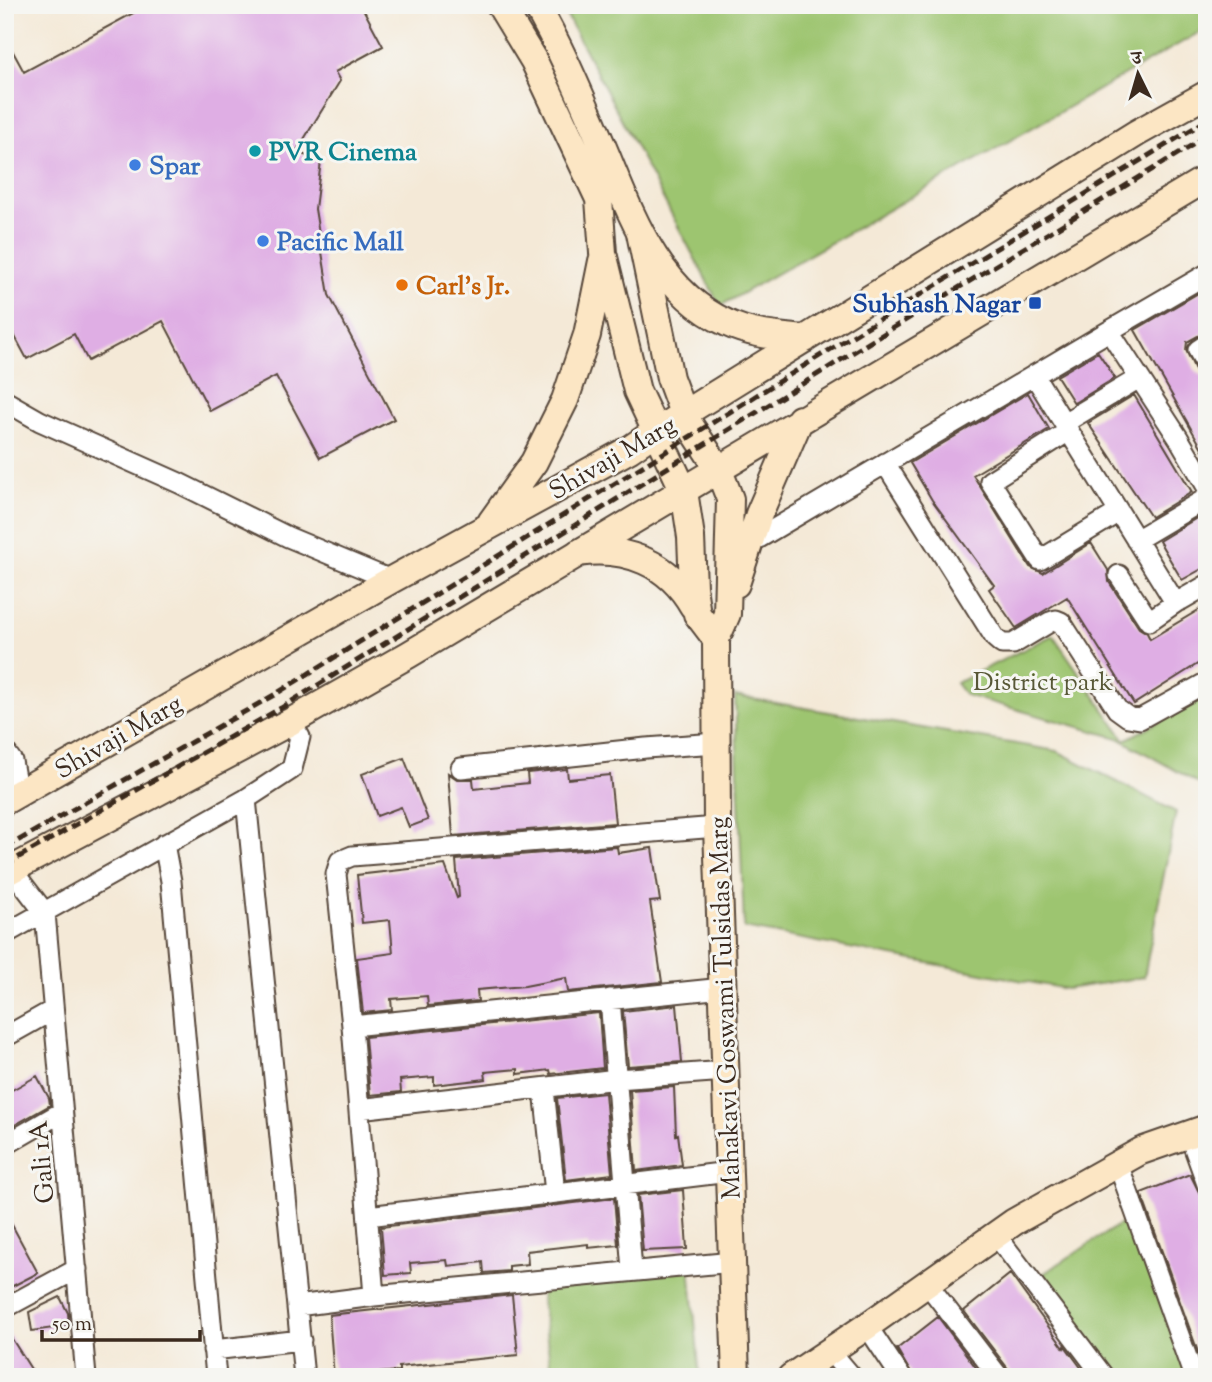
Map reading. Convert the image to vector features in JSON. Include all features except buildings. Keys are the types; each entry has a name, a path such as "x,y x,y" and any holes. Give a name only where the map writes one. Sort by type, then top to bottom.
{"main road":[{"path":"500,5 534,61 599,200 603,253 637,391 684,491 698,614"},
{"path":"536,5 558,44 640,233 671,281 696,305 726,323 759,335 805,339"},
{"name":"Shivaji Marg","path":"11,798 391,580 631,449 1137,132 1207,94"},
{"path":"8,868 290,722 408,655 1207,178"},
{"name":"Mahakavi Goswami Tulsidas Marg","path":"640,233 670,378 684,416 718,468 730,499 727,614 716,639 717,827 736,1377"},
{"path":"488,527 534,462 565,400 587,335 603,253"},
{"path":"727,614 776,470 800,419"},
{"path":"575,554 599,550 624,553 648,561 668,574 685,592 716,639"},
{"path":"791,1377 1014,1222 1141,1151 1198,1131"}],"street":[{"path":"749,544 1207,274"},
{"path":"1109,331 1207,487"},
{"path":"1207,344 1198,350 1207,366"},
{"path":"1034,375 1172,599 1178,601"},
{"path":"1119,512 1040,560 990,481 1139,378"},
{"path":"5,401 40,421 179,483 288,537 391,580"},
{"path":"885,463 995,638 1002,644 1013,644 1050,622 1061,622 1117,709 1128,717 1140,719 1207,682"},
{"path":"1136,540 1207,498"},
{"path":"1119,575 1149,621 1207,585"},
{"path":"5,934 246,799 292,769 300,737 290,722"},
{"path":"461,768 717,743"},
{"path":"5,751 12,761 11,798"},
{"path":"246,799 304,1377"},
{"path":"374,1296 337,866 345,858 717,827"},
{"path":"163,845 171,881 216,1377"},
{"path":"8,868 45,913"},
{"name":"Gali 1A","path":"45,913 86,1377"},
{"path":"352,1026 723,988"},
{"path":"610,999 632,1270"},
{"path":"5,1037 53,1010"},
{"path":"359,1109 617,1079 726,1071"},
{"path":"544,1089 555,1193"},
{"path":"8,1138 62,1112"},
{"path":"1198,1131 1207,1184"},
{"path":"1118,1164 1194,1377"},
{"path":"368,1216 729,1172"},
{"path":"996,1235 1104,1377"},
{"path":"297,1306 374,1296 733,1262"},
{"path":"5,1308 77,1269"},
{"path":"926,1283 999,1377"},
{"path":"867,1326 901,1377"},
{"path":"213,1350 301,1340"},
{"path":"830,1351 852,1377"}],"green space":[{"path":"561,5 1207,5 1207,28 720,306"},
{"name":"District park","path":"1053,635 1125,740 1207,696 1207,788 1118,738 965,695 956,683"},
{"path":"735,696 1057,751 1176,812 1144,977 1066,989 744,928"},
{"path":"1134,1215 1193,1377 1117,1377 1043,1274"},
{"path":"690,1265 700,1377 552,1377 539,1279"}],"railway":[{"path":"5,848 274,695 844,341 1207,120"},
{"path":"5,865 281,708 1207,136"}],"place":[{"name":"PVR Cinema","path":"255,151"},
{"name":"Spar","path":"135,165"},
{"name":"Pacific Mall","path":"263,241"},
{"name":"Carl's Jr.","path":"402,285"},
{"name":"Subhash Nagar","path":"1035,303"}]}
